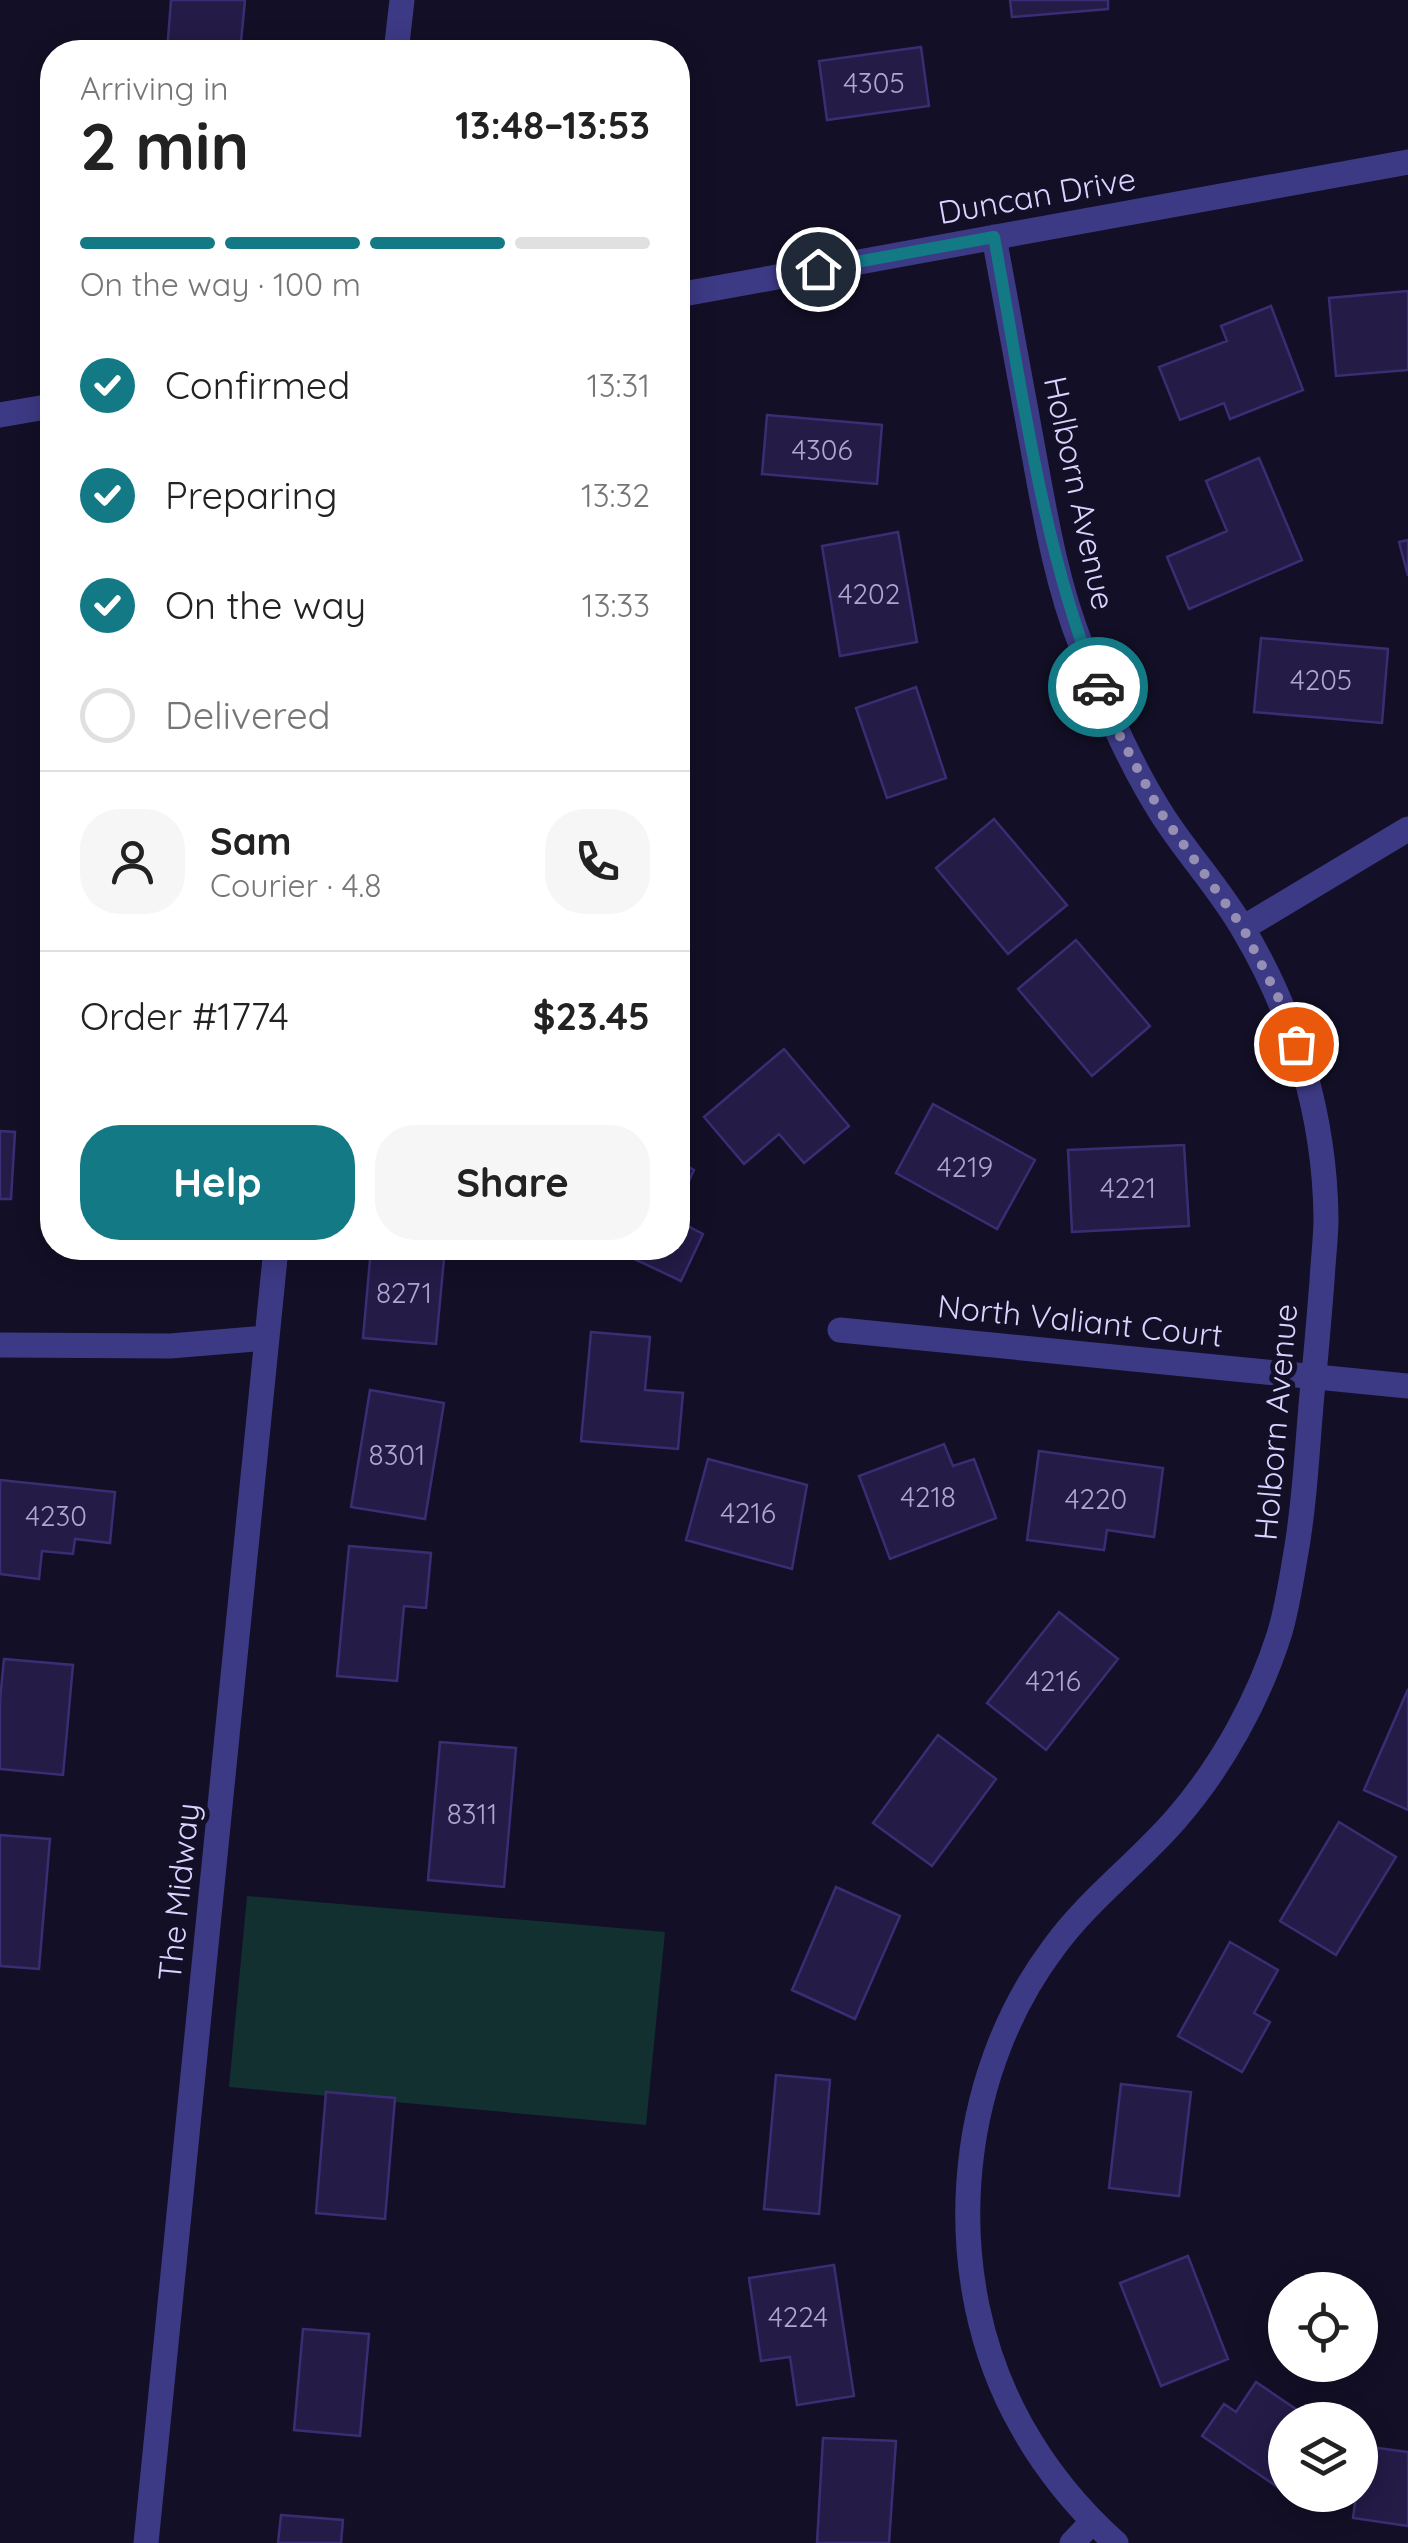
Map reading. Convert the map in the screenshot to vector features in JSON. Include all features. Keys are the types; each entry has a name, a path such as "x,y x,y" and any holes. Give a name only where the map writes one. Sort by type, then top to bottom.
{"street":[{"path":"397,40 402,0"},
{"name":"Duncan Drive","path":"690,292 1408,162"},
{"name":"Holborn Avenue","path":"994,237 1050,540 1077,634 1113,723 1161,813 1243,928 1283,1007 1308,1082 1322,1151 1326,1221 1297,1551 1281,1630 1254,1697 1222,1756 1177,1817 1097,1896 1052,1949 1015,2010 989,2072 973,2138 966,2212 972,2284 991,2357 1019,2422 1054,2477 1092,2522 1116,2543"},
{"path":"0,415 40,408"},
{"path":"1243,928 1408,829"},
{"name":"The Midway","path":"146,2543 275,1260"},
{"name":"North Valiant Court","path":"840,1330 1408,1386"},
{"path":"0,1345 170,1346 267,1338"},
{"path":"1072,2543 1092,2522"}],"green space":[{"path":"247,1896 665,1932 646,2125 229,2087"}],"building":[{"path":"171,0 245,0 241,40 168,40"},
{"path":"1010,0 1108,0 1108,9 1012,17"},
{"path":"921,47 929,106 827,120 819,61"},
{"path":"1408,291 1408,370 1336,376 1329,298"},
{"path":"1271,306 1303,390 1230,419 1224,403 1180,420 1159,367 1227,341 1221,326"},
{"path":"767,415 882,425 877,484 762,474"},
{"path":"1259,458 1302,560 1189,609 1167,557 1227,531 1206,481"},
{"path":"898,532 917,642 840,656 822,546"},
{"path":"1408,540 1408,576 1399,542"},
{"path":"1261,638 1388,649 1382,723 1254,712"},
{"path":"916,687 946,778 887,798 856,708"},
{"path":"994,819 1067,905 1008,954 936,868"},
{"path":"1076,940 1150,1026 1092,1076 1018,989"},
{"path":"784,1049 849,1126 804,1163 779,1134 744,1164 704,1117"},
{"path":"933,1104 1035,1160 997,1229 896,1173"},
{"path":"0,1131 15,1132 11,1199 0,1199"},
{"path":"1184,1145 1189,1226 1072,1232 1068,1150"},
{"path":"690,1227 703,1234 681,1281 636,1260 690,1260"},
{"path":"370,1260 444,1260 436,1344 363,1338"},
{"path":"591,1332 650,1337 645,1390 683,1393 678,1449 581,1441"},
{"path":"370,1390 444,1403 425,1519 351,1507"},
{"path":"944,1444 953,1466 974,1459 996,1518 890,1559 859,1476"},
{"path":"1039,1451 1163,1468 1154,1537 1107,1530 1104,1550 1027,1540"},
{"path":"708,1459 807,1485 792,1569 686,1540"},
{"path":"0,1480 115,1492 110,1543 75,1539 73,1554 42,1551 39,1579 0,1574"},
{"path":"349,1546 431,1553 426,1608 404,1606 397,1681 337,1676"},
{"path":"1059,1612 1118,1659 1046,1750 987,1703"},
{"path":"4,1659 73,1665 63,1775 0,1769"},
{"path":"1408,1689 1408,1810 1364,1790"},
{"path":"938,1735 996,1779 932,1866 873,1823"},
{"path":"440,1742 516,1748 504,1887 428,1880"},
{"path":"1339,1822 1396,1857 1336,1955 1280,1921"},
{"path":"0,1835 50,1839 39,1969 0,1966"},
{"path":"836,1887 900,1916 855,2019 792,1990"},
{"path":"1230,1942 1278,1970 1254,2013 1270,2022 1242,2072 1178,2036"},
{"path":"776,2075 830,2080 819,2214 764,2209"},
{"path":"1121,2084 1191,2092 1179,2196 1109,2188"},
{"path":"326,2092 395,2098 385,2219 316,2213"},
{"path":"1188,2256 1228,2359 1161,2386 1120,2283"},
{"path":"834,2265 854,2396 797,2405 790,2357 761,2361 749,2278"},
{"path":"303,2329 369,2334 360,2436 294,2430"},
{"path":"1256,2382 1285,2402 1268,2402 1268,2481 1202,2436 1224,2404 1236,2412"},
{"path":"823,2438 896,2441 889,2543 817,2543"},
{"path":"1378,2448 1408,2452 1408,2526 1353,2518 1354,2512 1378,2512"},
{"path":"281,2515 343,2520 341,2543 278,2543"}],"way so far":[{"path":"1098,687 1161,813 1243,928 1283,1007 1296,1044"}],"route":[{"path":"818,269 994,237 1050,540 1077,634 1098,687"}]}
